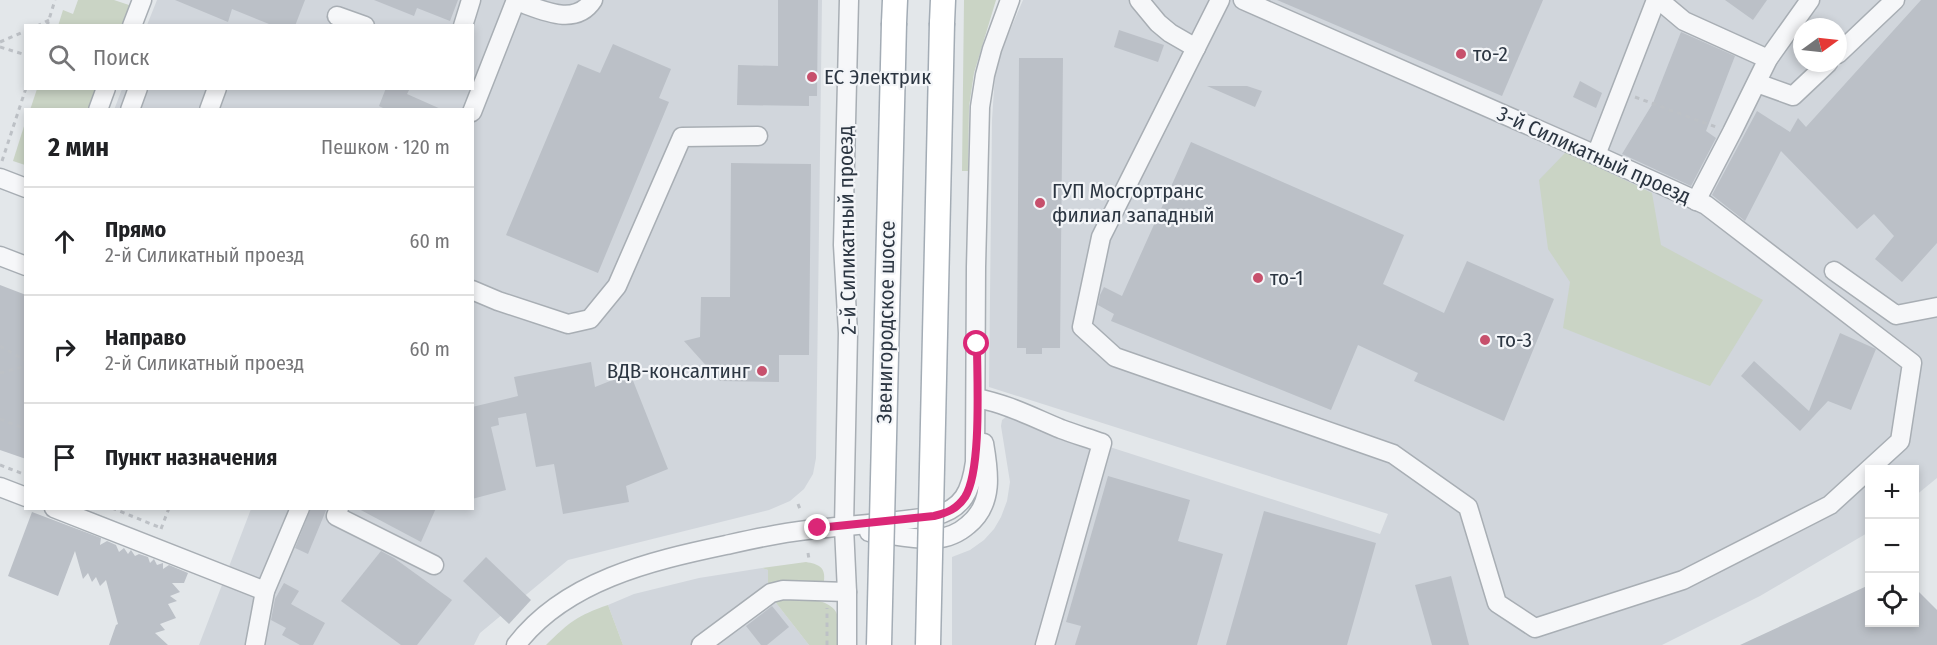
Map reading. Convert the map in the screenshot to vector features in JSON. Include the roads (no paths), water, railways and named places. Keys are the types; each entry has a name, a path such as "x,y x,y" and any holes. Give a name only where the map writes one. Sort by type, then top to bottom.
{"main road":[{"name":"Звенигородское шоссе","path":"879,645 894,12"},
{"path":"928,645 943,12"}],"street":[{"path":"133,24 142,0"},
{"path":"464,24 471,0"},
{"path":"474,108 516,0 565,16 585,9 593,0"},
{"name":"2-й Силикатный проезд","path":"844,527 848,333 843,245 849,0"},
{"path":"516,645 556,607 571,597 627,570 694,552 818,528 844,527 935,539 954,534 978,516 985,503 988,476 976,398 976,267 980,107 987,66 1010,0"},
{"path":"1139,0 1158,23 1196,48 1220,0"},
{"name":"3-й Силикатный проезд","path":"1196,48 1101,237 1082,327 1115,357 1393,454 1468,507 1497,603 1535,628 1683,580 1830,505 1900,441 1912,363 1706,205 1244,0"},
{"path":"1596,155 1658,0 1684,21 1768,59"},
{"path":"1696,201 1768,59 1810,0"},
{"path":"1847,45 1894,0"},
{"path":"338,14 360,24"},
{"path":"1757,83 1793,96 1818,72"},
{"path":"99,108 105,90"},
{"path":"131,108 137,90"},
{"path":"210,108 217,90"},
{"path":"474,291 568,324 590,320 617,286 682,137 758,135"},
{"path":"0,178 24,187"},
{"path":"0,256 24,265"},
{"path":"1834,271 1896,315 1937,307"},
{"path":"976,398 994,401 1102,443 1045,645"},
{"path":"0,487 24,496"},
{"path":"59,510 265,591"},
{"path":"255,645 265,591 299,510"},
{"path":"338,510 336,516 434,565"},
{"path":"844,527 847,645"},
{"path":"701,645 771,592 783,590 847,592"}],"place":[{"name":"то-2","path":"1461,54"},
{"name":"ЕС Электрик","path":"812,77"},
{"name":"ГУП Мосгортранс филиал западный","path":"1040,203"},
{"name":"то-1","path":"1258,278"},
{"name":"то-3","path":"1485,340"},
{"name":"ВДВ-консалтинг","path":"762,371"}]}
